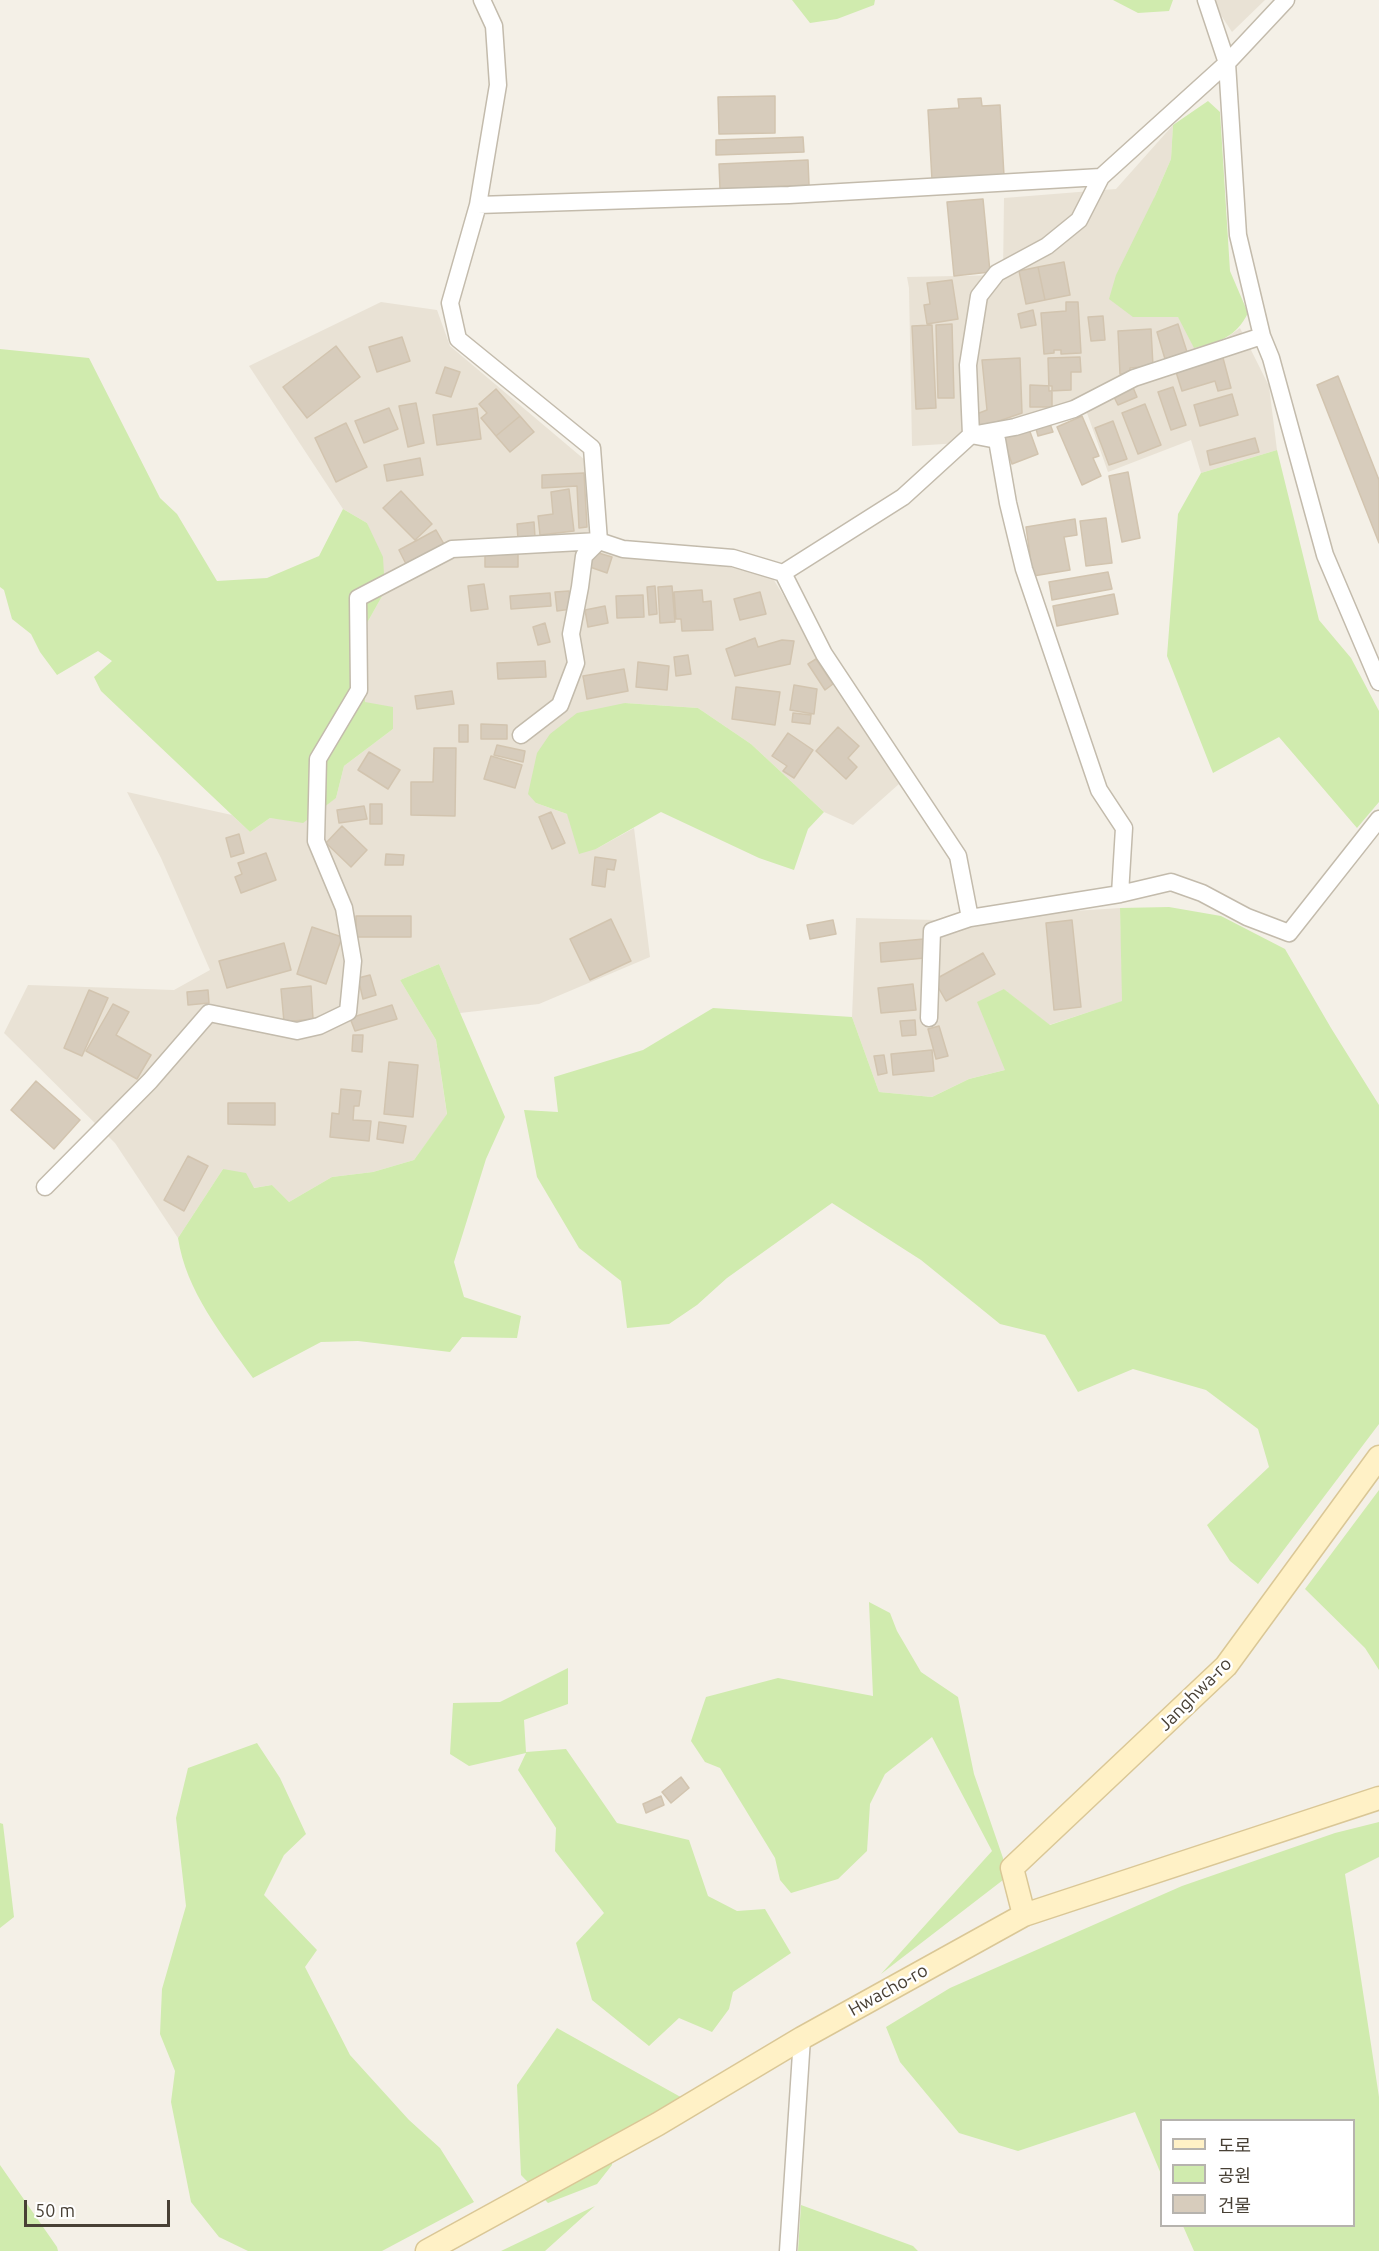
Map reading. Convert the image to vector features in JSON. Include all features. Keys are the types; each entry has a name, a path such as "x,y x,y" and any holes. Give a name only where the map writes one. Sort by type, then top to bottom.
{"street":[{"path":"482,0 494,26 498,85 478,205 450,303 458,339 592,448 599,541 584,556 571,634 576,663 560,705 521,735"},
{"path":"1206,0 1227,63 1238,236 1262,336 1271,358 1325,555 1379,682"},
{"path":"971,435 968,365 979,296 997,273 1047,246 1079,220 1101,177 1227,63 1286,0"},
{"path":"478,205 789,195 1101,177"},
{"path":"783,573 903,497 971,435 1015,427 1074,409 1134,378 1262,336"},
{"path":"971,435 997,440 1008,503 1024,568 1099,790 1124,828 1120,894"},
{"path":"45,1187 150,1081 209,1012 297,1031 319,1026 348,1012 353,961 344,909 316,841 318,759 359,690 358,598 452,549 599,541 623,549 733,558 783,573 824,654 958,856 970,918"},
{"path":"929,1018 932,930 970,918 1120,894 1171,882 1202,893 1247,917 1289,933 1379,819"},
{"name":"Janghwa-ro","path":"1024,1915 1012,1868 1226,1666 1379,1457"},
{"name":"Hwacho-ro","path":"427,2251 658,2124 802,2038 1024,1915 1379,1798"},
{"path":"788,2251 802,2038"}],"shaded area":[{"path":"1211,0 1265,0 1232,32"},
{"path":"1173,125 1171,159 1155,196 1133,317 1178,317 1222,341 1240,328 1269,386 1277,450 1201,473 1191,440 1108,472 1087,413 1058,418 992,441 912,446 907,277 1003,275 1004,198 1116,189"},
{"path":"381,302 437,310 450,346 585,460 589,535 453,542 384,577 367,523 343,509 249,366"},
{"path":"604,550 643,559 720,565 772,577 899,784 853,825 824,812 751,744 698,708 625,703 536,803 567,814 596,849 634,828 650,957 539,1004 460,1013 439,964 400,980 436,1040 447,1115 414,1160 373,1172 332,1177 289,1202 272,1185 253,1188 223,1169 178,1238 115,1143 4,1033 28,985 174,990 210,970 161,858 127,792 232,815 250,832 270,818 292,820 336,798 344,766 393,729 365,702 367,623 385,591 454,555"},
{"path":"1120,908 1123,1001 1049,1025 1004,989 1005,1070 969,1079 932,1097 879,1092 852,1017 856,918 936,920"}],"green space":[{"path":"792,0 875,0 874,5 837,19 810,23"},
{"path":"1113,0 1173,0 1169,11 1138,13"},
{"path":"1208,101 1220,112 1230,271 1248,313 1238,328 1226,337 1194,348 1178,317 1133,317 1109,299 1116,275 1171,159 1173,125"},
{"path":"0,349 89,358 160,498 177,514 217,581 267,578 319,556 343,509 367,523 383,557 385,591 367,623 365,702 393,707 393,729 344,766 336,798 303,823 270,818 250,832 101,691 94,677 112,661 98,651 57,675 40,652 31,634 12,619 4,590 0,587"},
{"path":"1277,450 1319,620 1351,658 1379,711 1379,802 1357,828 1279,737 1213,773 1167,656 1178,514 1201,473"},
{"path":"625,703 698,708 751,744 824,812 808,829 794,870 759,858 661,812 596,849 579,854 567,814 536,803 528,794 537,753 550,734 577,713"},
{"path":"1169,907 1221,916 1285,949 1379,1105 1379,1424 1258,1584 1230,1561 1207,1525 1269,1467 1258,1429 1206,1390 1133,1369 1078,1392 1045,1335 1000,1324 921,1260 832,1203 727,1278 697,1305 669,1324 627,1328 621,1281 579,1248 537,1177 524,1110 558,1112 554,1077 643,1050 713,1008 852,1017 879,1092 932,1097 969,1079 1005,1070 977,1002 1004,989 1050,1025 1122,1001 1120,908"},
{"path":"439,964 505,1117 486,1159 454,1262 464,1297 521,1316 517,1338 462,1337 450,1352 358,1341 321,1342 253,1378 218,1329 197,1294 182,1257 178,1238 223,1169 246,1173 254,1188 272,1185 289,1202 332,1177 373,1172 414,1160 447,1114 436,1040 400,980"},
{"path":"1379,1490 1379,1670 1365,1648 1305,1589"},
{"path":"869,1602 890,1613 897,1631 921,1672 958,1697 974,1774 1003,1858 1003,1880 881,1974 992,1851 932,1737 885,1774 870,1804 867,1851 838,1879 791,1893 780,1880 775,1858 720,1768 705,1762 691,1741 706,1697 778,1678 873,1696"},
{"path":"568,1668 568,1704 524,1720 526,1752 566,1749 617,1823 689,1840 708,1896 737,1911 765,1909 791,1953 733,1992 729,2009 712,2032 679,2018 649,2046 592,2000 576,1943 604,1913 555,1851 556,1828 518,1770 526,1753 469,1766 450,1754 453,1703 500,1702"},
{"path":"257,1743 280,1778 306,1834 284,1855 264,1895 317,1950 305,1967 350,2055 409,2120 440,2148 474,2202 382,2251 248,2251 219,2237 191,2202 171,2102 175,2071 160,2034 162,1989 186,1906 176,1818 188,1768"},
{"path":"1379,1822 1379,1857 1345,1874 1379,2097 1379,2251 1194,2251 1183,2227 1355,2227 1355,2119 1160,2119 1160,2172 1135,2112 1018,2151 959,2133 900,2062 886,2027 950,1988 1182,1886 1335,1833"},
{"path":"0,1823 3,1824 14,1917 0,1928"},
{"path":"557,2028 686,2100 610,2142 612,2165 597,2184 548,2203 521,2175 517,2085"},
{"path":"0,2165 57,2247 58,2251 0,2251"},
{"path":"801,2205 913,2246 918,2251 798,2251"},
{"path":"595,2206 545,2251 501,2251"}],"building":[{"path":"775,96 775,133 719,134 718,97"},
{"path":"981,98 982,106 1000,105 1004,176 932,180 928,110 959,108 958,99"},
{"path":"803,137 804,152 716,155 716,140"},
{"path":"808,160 809,185 720,189 719,164"},
{"path":"983,199 990,272 954,276 947,202"},
{"path":"1064,262 1070,295 1045,300 1038,267"},
{"path":"1038,267 1045,300 1026,304 1019,271"},
{"path":"952,280 958,319 927,324 924,305 930,304 927,283"},
{"path":"1066,302 1078,302 1081,353 1061,354 1061,350 1054,350 1054,353 1044,354 1041,313 1066,311"},
{"path":"1033,310 1036,325 1021,328 1018,314"},
{"path":"1103,316 1105,340 1091,341 1088,317"},
{"path":"952,324 954,398 938,398 936,325"},
{"path":"1178,324 1187,352 1165,359 1157,332"},
{"path":"932,325 936,408 916,409 912,326"},
{"path":"1151,329 1153,366 1130,368 1130,373 1120,374 1118,331"},
{"path":"402,337 410,361 377,372 369,347"},
{"path":"336,346 360,377 307,418 283,387"},
{"path":"1080,357 1081,372 1071,372 1071,390 1049,391 1048,358"},
{"path":"1020,358 1022,413 976,429 974,415 987,410 982,360"},
{"path":"1223,358 1231,388 1218,391 1215,381 1182,391 1176,372"},
{"path":"445,367 460,372 451,397 436,393"},
{"path":"1338,376 1379,480 1379,543 1317,385"},
{"path":"1030,385 1052,386 1052,407 1030,407"},
{"path":"1132,385 1137,397 1118,405 1112,393"},
{"path":"1173,387 1186,425 1171,430 1158,392"},
{"path":"496,389 520,416 496,436 481,418 487,413 479,404"},
{"path":"1232,394 1238,415 1200,426 1194,405"},
{"path":"416,403 424,443 408,447 399,406"},
{"path":"1145,404 1161,445 1138,454 1122,413"},
{"path":"389,408 398,429 364,443 355,421"},
{"path":"477,408 481,439 437,445 433,415"},
{"path":"520,416 534,432 510,452 496,436"},
{"path":"1082,416 1099,456 1093,458 1101,476 1082,485 1057,427"},
{"path":"1049,421 1053,432 1038,436 1035,425"},
{"path":"1113,421 1127,459 1109,465 1095,428"},
{"path":"346,423 367,467 336,482 315,438"},
{"path":"1029,429 1038,454 1012,464 1003,438"},
{"path":"1255,438 1259,452 1210,465 1207,451"},
{"path":"420,458 423,475 387,481 384,465"},
{"path":"1128,472 1140,538 1122,542 1109,476"},
{"path":"584,473 587,527 579,528 577,486 542,488 542,475"},
{"path":"569,489 574,531 540,535 538,516 553,514 551,492"},
{"path":"401,491 432,524 415,540 383,508"},
{"path":"1106,518 1112,563 1086,566 1080,521"},
{"path":"1075,519 1077,535 1064,537 1070,570 1033,576 1026,527"},
{"path":"534,522 535,537 518,539 517,524"},
{"path":"436,530 444,544 406,564 399,550"},
{"path":"595,552 612,557 607,573 590,567"},
{"path":"485,553 518,553 518,567 485,567"},
{"path":"1108,572 1112,589 1052,600 1049,582"},
{"path":"484,584 488,609 471,611 468,586"},
{"path":"655,586 657,614 649,615 647,587"},
{"path":"672,586 675,622 660,623 658,587"},
{"path":"702,590 703,602 711,601 713,630 682,631 681,619 676,619 674,592"},
{"path":"569,591 571,609 557,611 555,592"},
{"path":"760,592 766,614 740,620 734,599"},
{"path":"550,593 551,606 511,609 510,596"},
{"path":"1114,594 1118,614 1057,626 1053,606"},
{"path":"643,595 644,617 617,618 616,596"},
{"path":"605,606 608,623 588,627 585,610"},
{"path":"545,623 550,642 538,645 533,627"},
{"path":"755,638 758,647 782,640 794,641 790,664 735,676 726,649"},
{"path":"688,655 691,674 676,676 674,657"},
{"path":"816,659 833,684 825,690 808,664"},
{"path":"545,661 546,677 498,679 497,663"},
{"path":"638,662 669,666 667,690 636,687"},
{"path":"624,669 628,691 587,699 583,676"},
{"path":"794,685 817,689 814,714 790,710"},
{"path":"736,687 780,692 775,725 732,719"},
{"path":"452,691 454,704 417,709 415,696"},
{"path":"793,713 811,715 810,724 792,722"},
{"path":"481,724 507,725 507,739 481,739"},
{"path":"459,725 468,725 468,742 459,742"},
{"path":"838,727 859,746 848,758 857,767 846,779 816,751"},
{"path":"788,733 813,750 794,778 783,771 787,766 772,756"},
{"path":"497,745 525,751 523,762 494,755"},
{"path":"434,748 456,748 455,816 411,815 411,782 433,782"},
{"path":"369,752 400,770 388,789 358,770"},
{"path":"491,756 522,765 515,788 484,779"},
{"path":"370,804 382,804 382,824 370,824"},
{"path":"364,806 367,819 339,823 337,810"},
{"path":"551,812 565,843 552,849 539,817"},
{"path":"342,826 367,850 351,867 326,843"},
{"path":"239,834 244,853 231,857 226,838"},
{"path":"266,853 276,880 241,893 235,877 242,874 238,863"},
{"path":"386,854 404,855 403,865 385,865"},
{"path":"595,857 616,860 614,870 607,869 605,887 592,885"},
{"path":"356,916 411,916 411,937 356,937"},
{"path":"611,919 631,961 590,980 570,939"},
{"path":"833,920 836,934 810,939 807,925"},
{"path":"1072,920 1081,1007 1054,1010 1046,923"},
{"path":"312,927 342,937 326,984 297,974"},
{"path":"924,939 925,958 881,962 880,943"},
{"path":"284,943 291,970 227,988 219,961"},
{"path":"983,953 995,974 946,1001 934,980"},
{"path":"370,975 376,995 363,999 358,978"},
{"path":"913,984 916,1010 881,1013 878,988"},
{"path":"311,986 313,1019 284,1022 281,989"},
{"path":"89,990 108,998 82,1056 64,1048"},
{"path":"208,990 209,1003 188,1005 187,992"},
{"path":"113,1004 129,1012 116,1035 151,1055 137,1079 86,1051"},
{"path":"392,1005 397,1019 355,1031 350,1018"},
{"path":"915,1020 916,1035 902,1036 900,1021"},
{"path":"939,1026 948,1056 936,1059 928,1029"},
{"path":"353,1035 363,1035 362,1052 352,1051"},
{"path":"932,1050 934,1071 893,1075 891,1054"},
{"path":"884,1055 887,1073 878,1075 874,1056"},
{"path":"389,1062 418,1065 413,1117 384,1114"},
{"path":"36,1081 80,1120 54,1149 11,1110"},
{"path":"341,1089 361,1091 359,1106 354,1106 353,1120 371,1121 369,1141 330,1137 332,1113 339,1114"},
{"path":"228,1103 275,1103 275,1125 228,1124"},
{"path":"379,1122 406,1126 403,1143 377,1139"},
{"path":"188,1156 208,1166 184,1211 164,1200"},
{"path":"681,1777 689,1788 671,1803 662,1792"},
{"path":"661,1796 664,1805 646,1813 643,1804"}]}
